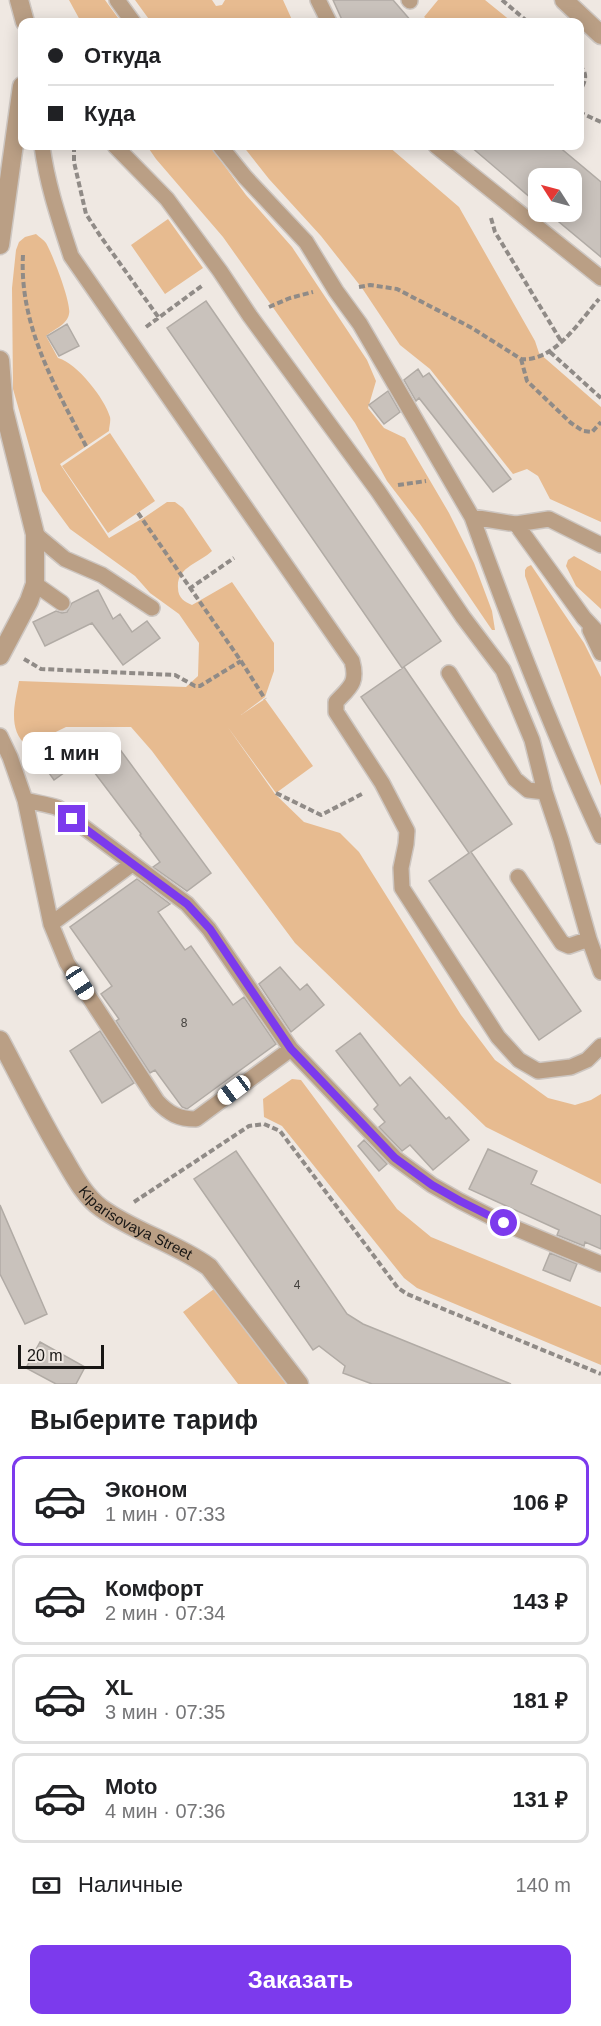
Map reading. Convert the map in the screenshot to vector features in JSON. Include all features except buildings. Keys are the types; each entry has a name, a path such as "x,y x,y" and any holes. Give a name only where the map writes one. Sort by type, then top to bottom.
{"street":[{"path":"19,0 24,18"},
{"path":"564,0 583,18"},
{"path":"584,19 601,35"},
{"path":"0,245 18,115"},
{"path":"0,360 4,410 35,534 35,584 29,601 3,651"},
{"name":"Kiparisovaya Street","path":"0,1040 42,1121 78,1183 98,1206 177,1250 193,1256 208,1268 299,1384"}],"lane":[{"path":"117,0 130,18"},
{"path":"318,0 327,18"},
{"path":"43,150 54,204 71,256 352,661 355,672 353,684 336,702 336,712 382,783 407,831 401,868 402,888 498,1037 519,1060 538,1071 571,1068 587,1060 601,1046"},
{"path":"119,150 166,199 220,271 250,316 378,491 463,617 503,670 532,740 545,792 601,972"},
{"path":"223,150 245,177 306,242 336,291 360,324 472,517 510,622 559,742 601,836"},
{"path":"441,150 601,278"},
{"path":"472,517 516,524 549,519 601,544"},
{"path":"516,524 584,618 601,636"},
{"path":"35,534 65,559 102,574 152,608"},
{"path":"35,584 62,603"},
{"path":"584,618 601,629"},
{"path":"584,618 601,653"},
{"path":"449,673 515,779 528,790 545,792"},
{"path":"0,736 25,800 51,924 67,963 157,1101 175,1116 196,1119 291,1049"},
{"path":"532,740 559,742"},
{"path":"25,800 58,808 187,904 210,929 291,1049 395,1158 432,1185 460,1201 504,1223 601,1264"},
{"path":"51,924 132,864"},
{"path":"518,877 562,943 569,946 589,939"}],"path":[{"path":"502,0 523,18"},
{"path":"584,114 601,122"},
{"path":"74,150 74,162 86,214 159,318"},
{"path":"495,194 491,220 495,232 561,341"},
{"path":"23,243 22,266 27,305 36,344 87,448"},
{"path":"128,339 220,271"},
{"path":"250,316 290,298 311,292 336,291 370,285 397,289 472,328 521,359 537,359 550,352 601,296"},
{"path":"550,352 601,398"},
{"path":"521,359 527,381 572,423 583,431 592,432 601,422"},
{"path":"378,491 401,484 427,481 453,485"},
{"path":"138,513 265,699"},
{"path":"189,589 234,558"},
{"path":"3,651 41,669 175,675 195,686 200,686 241,661"},
{"path":"276,793 321,815 349,801"},
{"path":"111,1214 121,1211 249,1126 264,1124 280,1131 398,1288 407,1294 601,1374"}],"shaded area":[{"path":"69,0 105,0 118,18 79,18"},
{"path":"135,0 212,0 216,6 222,5 225,0 283,0 291,18 148,18"},
{"path":"438,0 485,0 507,18 425,18"},
{"path":"150,150 213,150 246,195 292,247 367,360 376,381 368,408 384,428 405,438 449,513 474,563 492,611 495,630 492,630 420,524 387,481 355,423 223,237"},
{"path":"246,150 393,150 459,207 535,341 539,353 601,407 601,522 550,499 538,476 527,469 513,474 430,369 400,345 362,288 321,236 269,179"},
{"path":"168,219 203,268 165,294 131,245"},
{"path":"36,234 49,249 61,278 69,308 66,321 46,336 58,358 81,374 96,392 110,419 109,431 60,464 109,538 167,502 175,502 183,508 212,551 181,575 178,581 179,594 184,601 192,605 232,582 274,643 274,671 265,697 241,715 265,699 313,766 276,793 227,726 275,794 304,822 340,833 359,852 461,1015 495,1060 548,1098 575,1105 601,1094 601,1184 486,1127 295,943 152,751 131,727 66,727 27,746 21,739 17,732 14,715 19,681 186,687 198,676 199,643 179,614 150,593 135,576 70,529 42,491 13,389 12,288 16,250 19,242 25,237"},
{"path":"110,433 155,501 108,533 62,466"},
{"path":"574,556 601,571 601,609 576,586 566,566 568,560"},
{"path":"531,565 584,643 601,677 601,786 525,576 525,570"},
{"path":"292,1079 301,1080 397,1209 431,1237 601,1307 601,1365 417,1288 404,1278 282,1126 264,1117 263,1099"},
{"path":"214,1289 286,1384 238,1384 183,1312"}],"route":[{"path":"72,819 187,904 210,929 291,1049 395,1158 432,1185 504,1223"}]}
